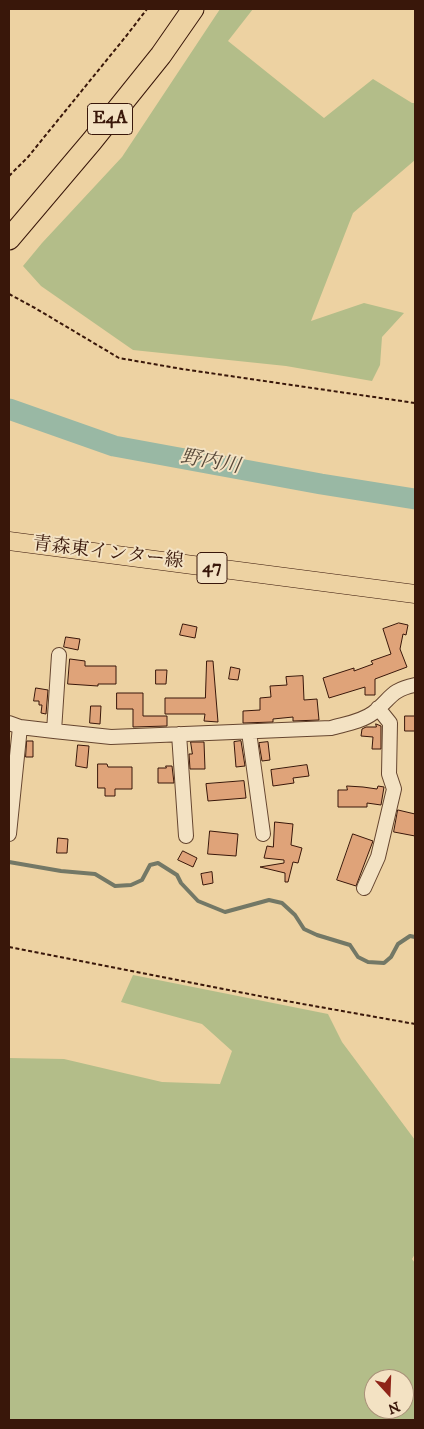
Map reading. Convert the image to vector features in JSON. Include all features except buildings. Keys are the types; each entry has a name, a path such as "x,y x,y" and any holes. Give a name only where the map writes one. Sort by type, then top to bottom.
{"highway":[{"name":"E4A","path":"16,232 155,62 192,9"}],"main road":[{"name":"青森東インター線","path":"9,541 415,594"}],"street":[{"path":"54,731 59,655"},
{"path":"9,834 14,725 111,737 331,728 361,719 373,713 395,691 415,685"},
{"path":"364,888 378,857 394,789 389,774 390,723 378,708"},
{"path":"249,732 263,834"},
{"path":"180,734 186,836"}],"path":[{"path":"9,176 28,156 146,9"},
{"path":"9,294 119,358 415,403"},
{"path":"9,947 275,999 415,1024"}],"green space":[{"path":"220,9 253,9 228,41 324,118 373,79 415,103 415,160 353,213 311,321 364,303 404,313 382,337 380,365 372,381 286,366 133,350 41,286 23,266 122,157"},
{"path":"133,975 328,1014 342,1042 415,1140 415,1254 412,1259 415,1263 415,1420 9,1420 9,1058 64,1059 162,1082 220,1084 232,1051 202,1024 121,1002"}],"waterway":[{"name":"野内川","path":"9,409 114,446 321,484 415,499"},
{"path":"9,862 61,871 95,874 115,886 131,885 142,880 150,865 158,863 177,875 181,883 198,901 225,912 269,900 282,903 295,915 304,929 350,945 358,957 368,962 384,963 391,957 398,944 410,936 415,937"}]}
